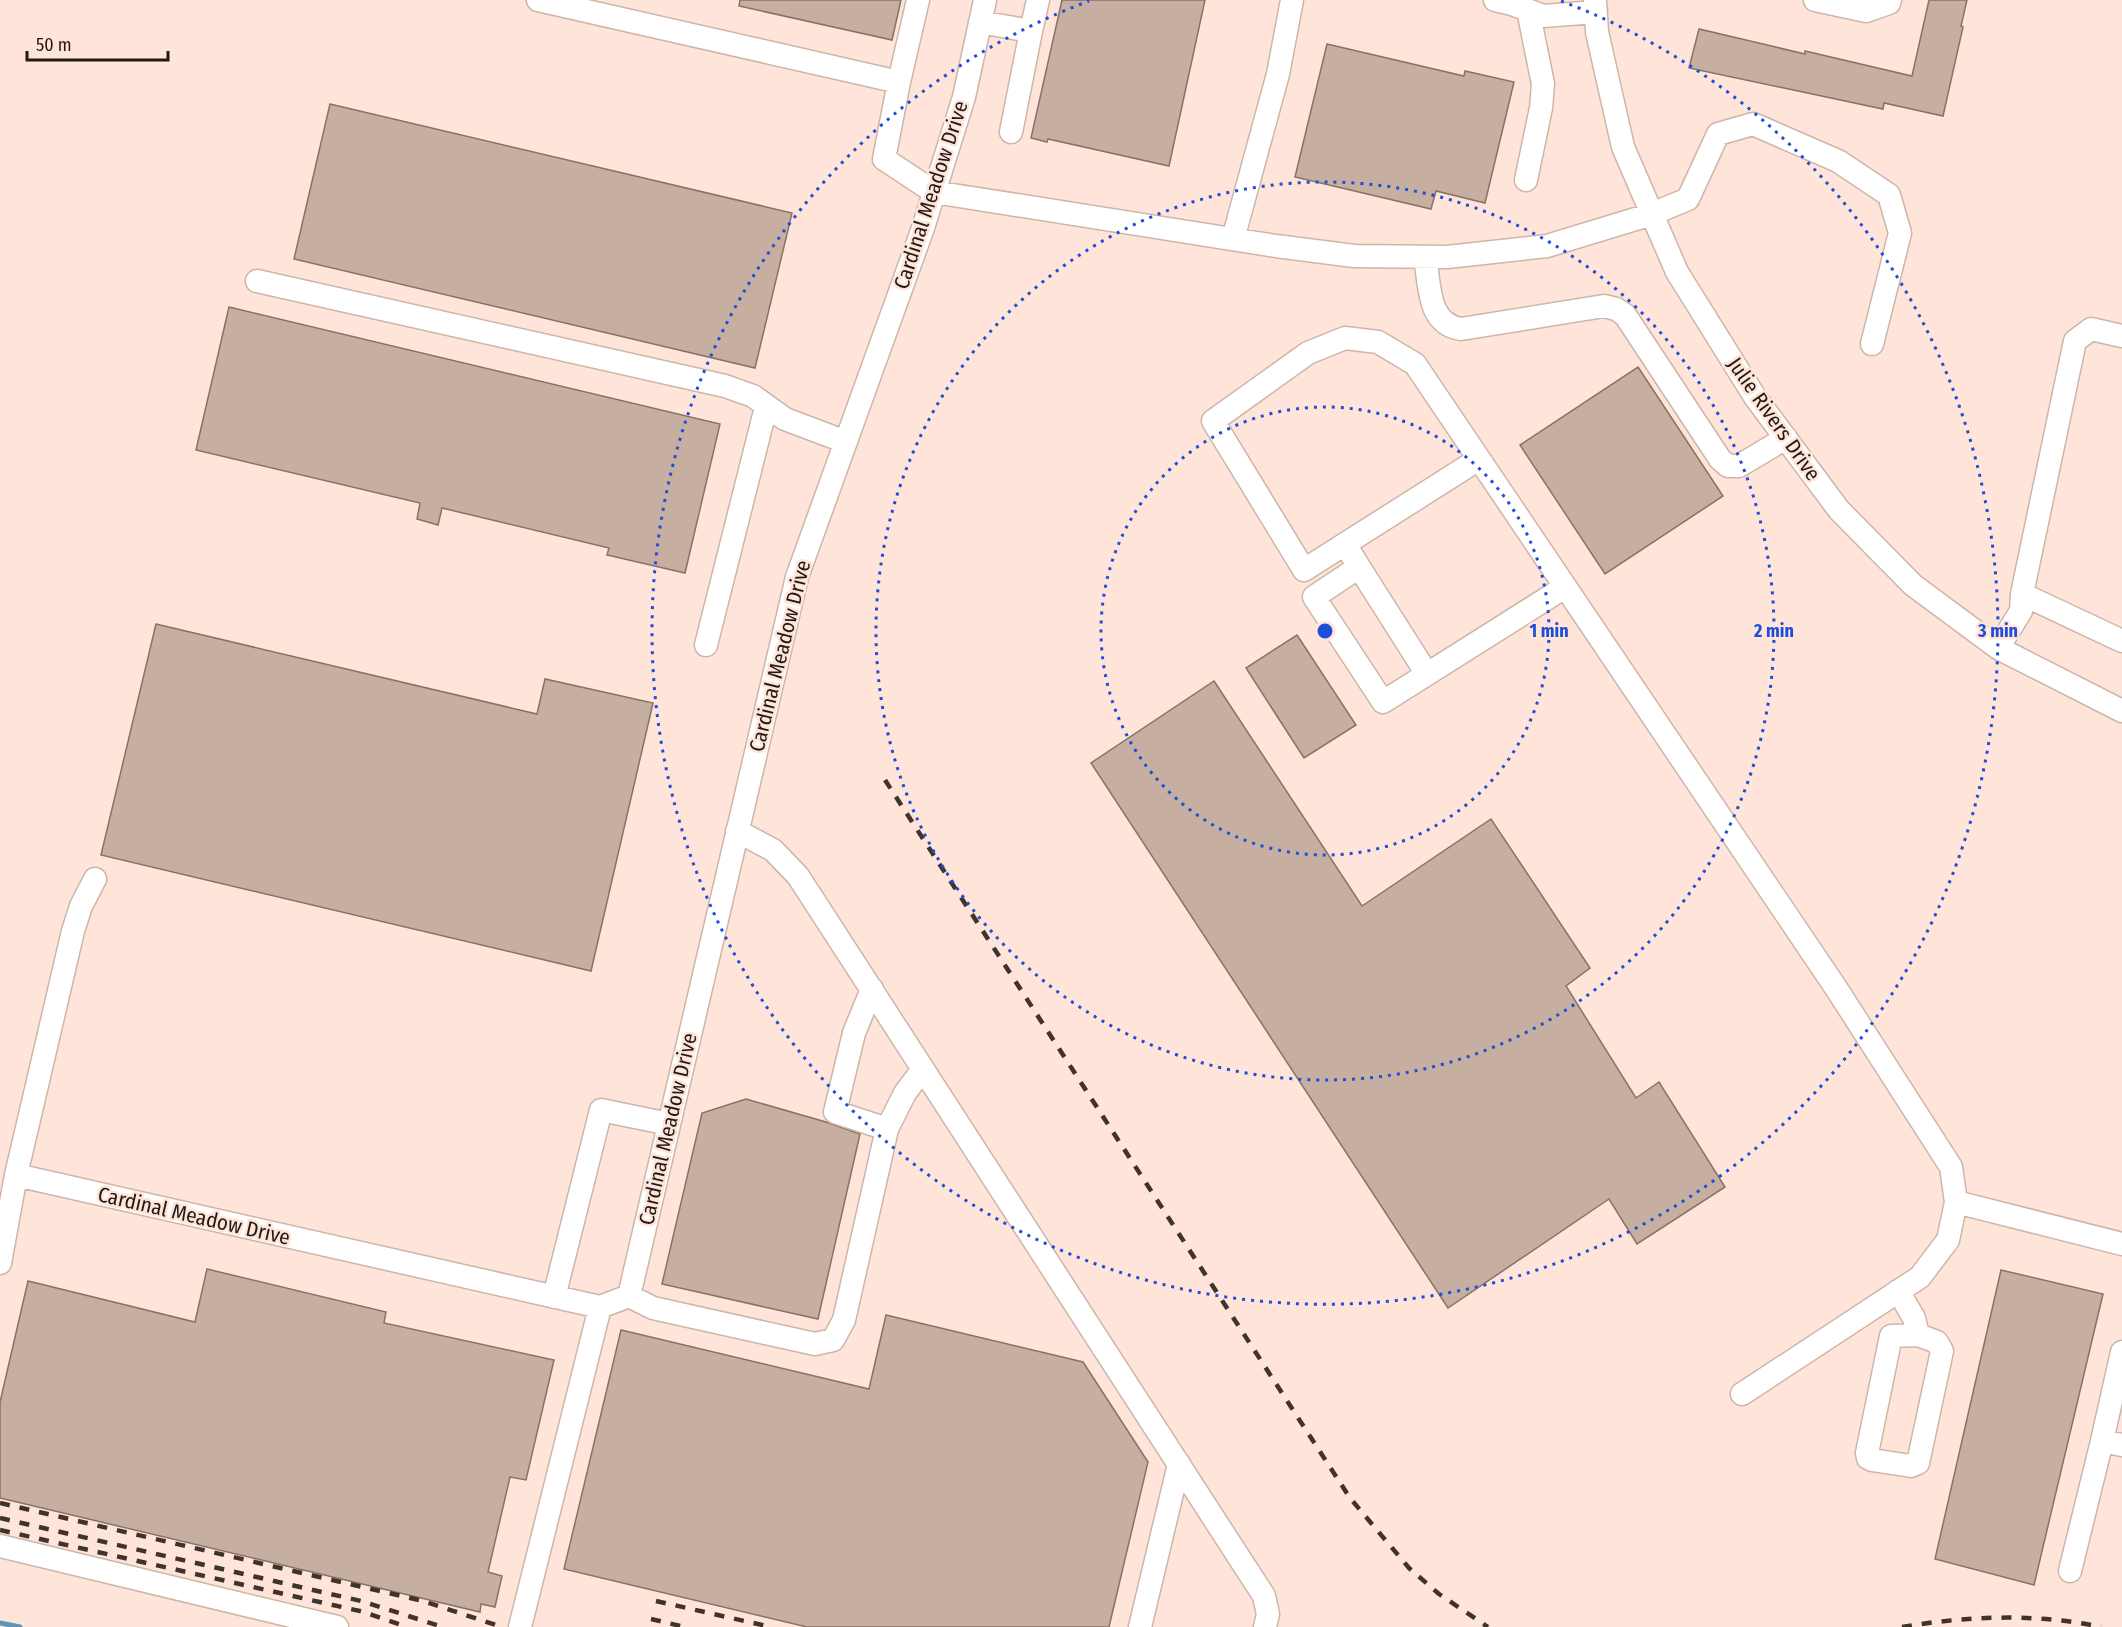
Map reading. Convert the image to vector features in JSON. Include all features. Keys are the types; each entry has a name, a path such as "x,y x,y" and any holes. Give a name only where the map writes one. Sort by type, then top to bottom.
{"street":[{"path":"538,0 899,82"},
{"path":"918,0 884,159 934,192 1354,256 1447,257 1547,246 1652,214 1688,199 1718,134 1753,124 1838,161 1890,195 1900,233 1872,344"},
{"name":"Cardinal Meadow Drive","path":"629,1296 796,577 923,228 964,97 985,0"},
{"path":"1011,132 1038,0"},
{"path":"1233,239 1278,74 1292,0"},
{"path":"1495,0 1543,16 1596,3"},
{"path":"1815,0 1866,11 1889,3 1890,0"},
{"name":"Julie Rivers Drive","path":"1596,3 1597,32 1623,147 1677,272 1755,397 1839,510 1913,585 1998,648 2122,711"},
{"path":"1526,180 1541,108 1543,84 1528,10"},
{"path":"980,22 1032,31"},
{"path":"1425,257 1433,305 1439,319 1450,328 1461,329 1604,306 1616,309 1626,315 1720,459 1728,466 1739,465 1786,438"},
{"path":"257,281 725,386 753,396 786,419 846,442"},
{"path":"1998,648 2021,611 2022,594 2075,341 2091,329 2122,336"},
{"path":"1479,459 1304,570 1213,422 1308,353 1345,338 1378,342 1415,364 1836,988 1951,1167 1956,1202 1948,1240 1920,1276 1742,1394"},
{"path":"706,645 766,407"},
{"path":"1345,544 1427,674"},
{"path":"1359,567 1314,597 1383,702 1566,587"},
{"path":"2022,594 2122,640"},
{"path":"737,831 773,850 798,876 1264,1596 1268,1614 1264,1627"},
{"path":"0,1263 16,1175 73,931 83,900 95,879"},
{"path":"872,989 854,1033 835,1112 887,1129"},
{"path":"520,1627 600,1307 629,1296 653,1308 815,1344 833,1340 844,1320 887,1129 905,1093 923,1069"},
{"path":"554,1297 601,1110 669,1124"},
{"name":"Cardinal Meadow Drive","path":"16,1175 600,1307"},
{"path":"1956,1202 2122,1244"},
{"path":"1898,1291 1914,1318 1918,1335"},
{"path":"1918,1335 1937,1342 1941,1351 1918,1463 1911,1466 1872,1460 1868,1458 1867,1453 1891,1336 1918,1335"},
{"path":"2070,1571 2112,1443 2122,1352"},
{"path":"1140,1627 1179,1464"},
{"path":"0,1546 337,1627"}],"building":[{"path":"740,0 901,0 892,40 739,6"},
{"path":"1062,0 1205,0 1169,166 1048,139 1047,142 1031,138"},
{"path":"1929,0 1967,0 1943,116 1884,103 1883,109 1689,68 1699,29 1912,76"},
{"path":"1327,44 1464,76 1465,71 1514,82 1485,203 1436,191 1431,209 1295,177"},
{"path":"330,104 792,213 755,368 294,259"},
{"path":"229,307 720,424 685,573 607,555 609,548 442,508 438,525 417,519 420,503 196,450"},
{"path":"1638,367 1723,496 1605,574 1520,445"},
{"path":"156,624 537,714 545,679 653,703 591,971 101,855"},
{"path":"1297,635 1356,725 1304,758 1246,668"},
{"path":"1214,681 1362,906 1491,819 1590,968 1566,986 1636,1098 1659,1082 1725,1187 1637,1244 1609,1199 1448,1308 1091,763"},
{"path":"746,1099 860,1134 818,1319 662,1284 702,1113"},
{"path":"207,1269 386,1312 384,1323 554,1360 526,1480 510,1477 488,1572 502,1576 495,1607 481,1604 480,1612 0,1498 0,1402 28,1281 195,1322"},
{"path":"2001,1270 2103,1294 2034,1585 1935,1559"},
{"path":"886,1315 1083,1362 1148,1462 1109,1627 807,1627 564,1569 621,1330 869,1389"}],"waterway":[{"path":"0,1623 20,1627"}],"railway":[{"path":"885,780 1350,1498 1409,1568 1439,1594 1488,1627"},
{"path":"0,1503 423,1601 502,1627"},
{"path":"0,1518 361,1601 443,1627"},
{"path":"0,1530 364,1612 407,1627"},
{"path":"656,1601 771,1627"},
{"path":"1902,1627 1976,1618 2027,1618 2101,1627"},
{"path":"651,1619 685,1627"}]}
